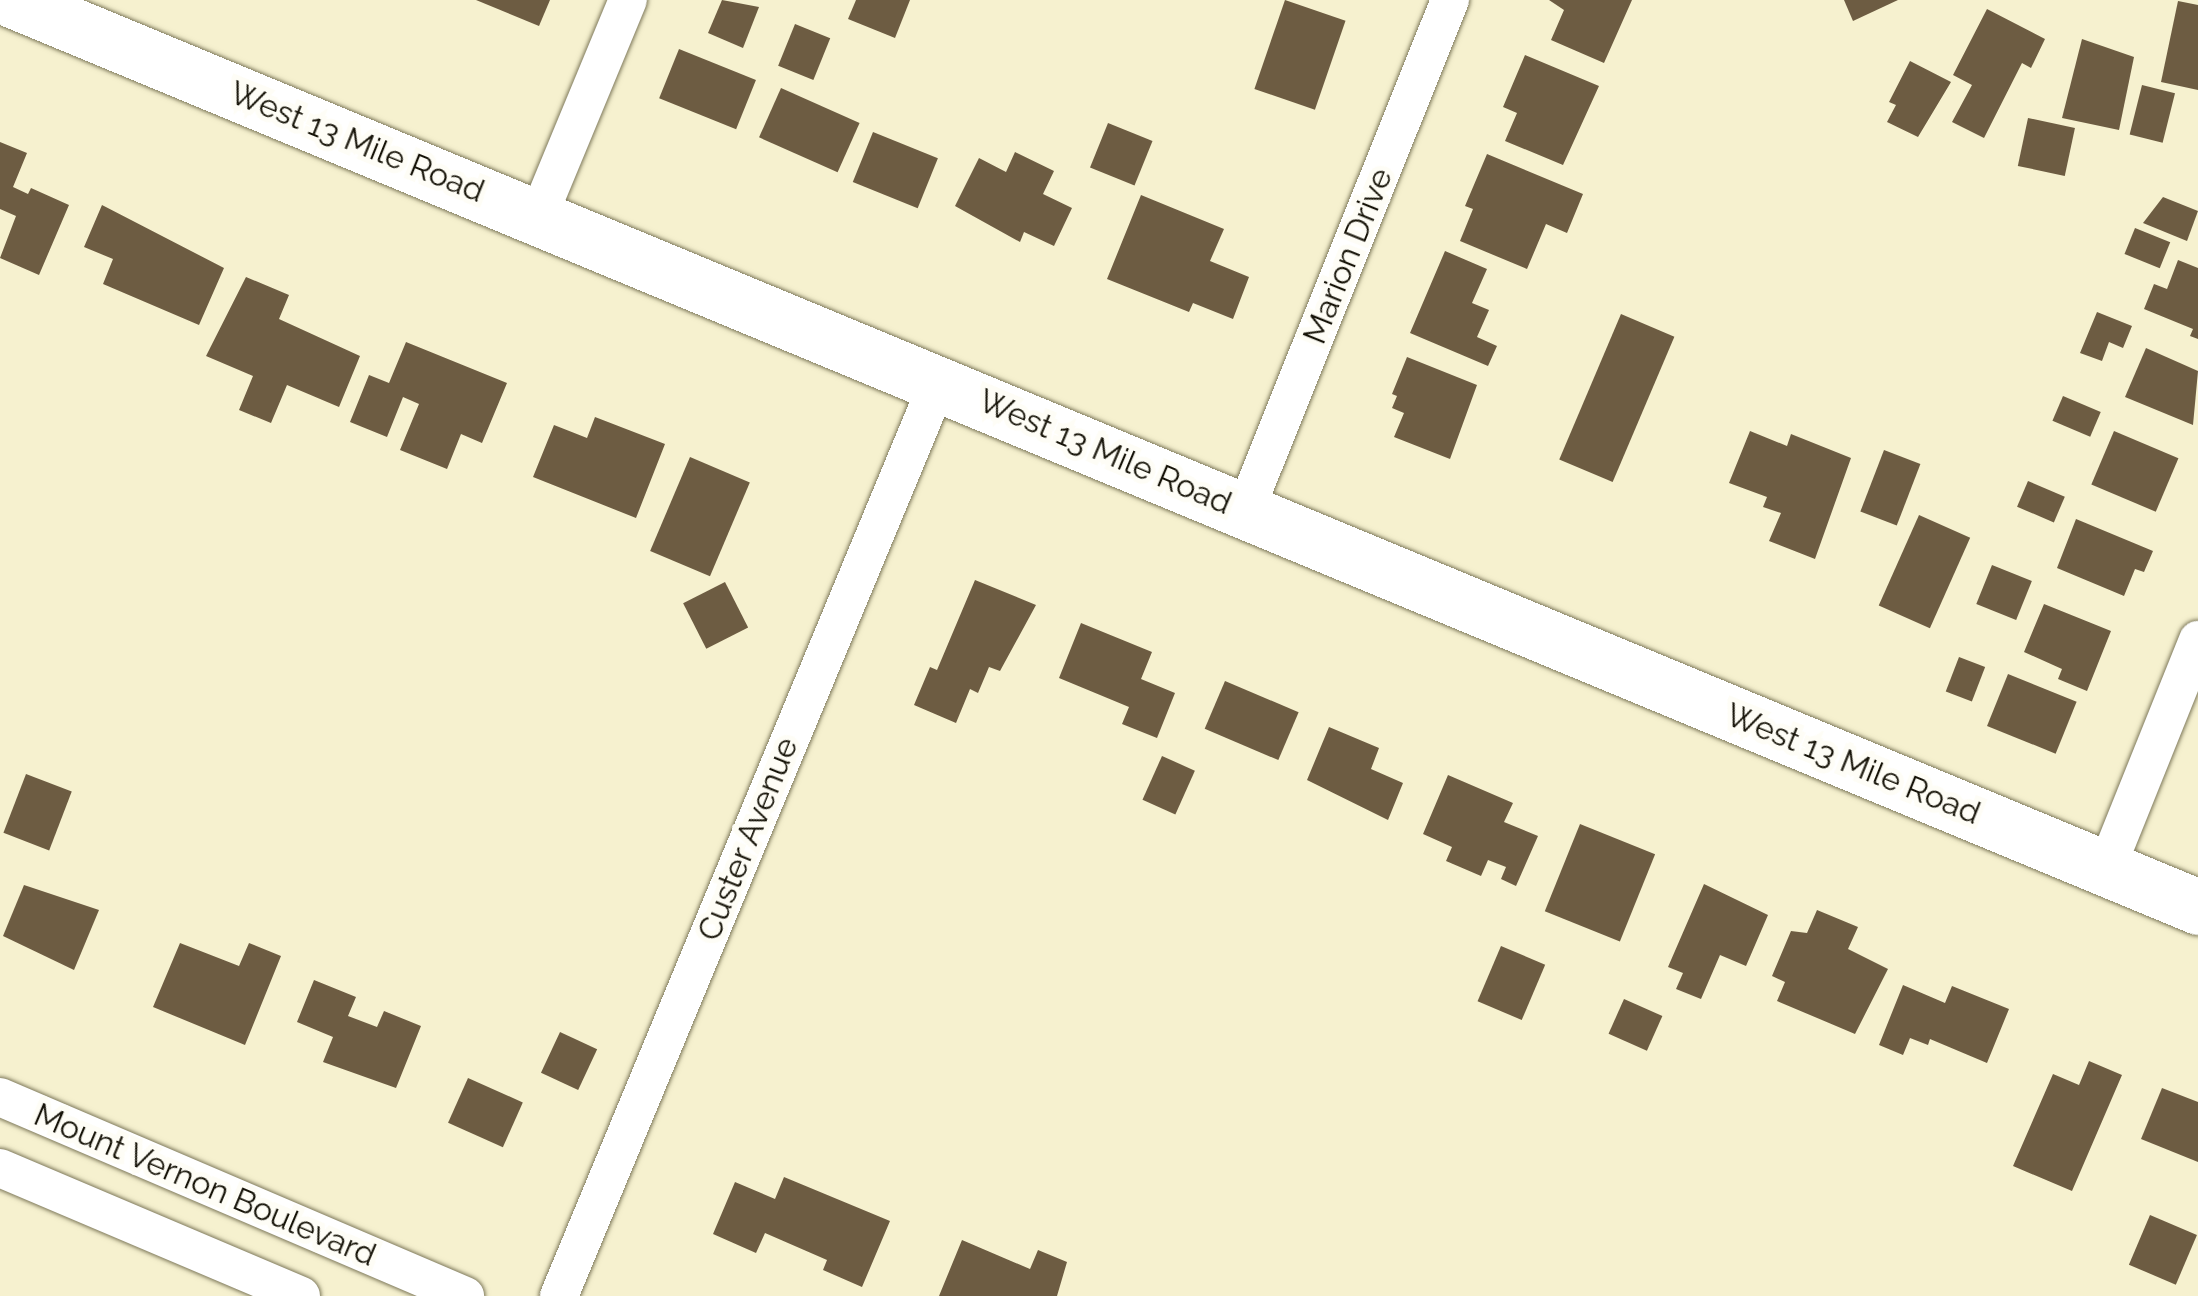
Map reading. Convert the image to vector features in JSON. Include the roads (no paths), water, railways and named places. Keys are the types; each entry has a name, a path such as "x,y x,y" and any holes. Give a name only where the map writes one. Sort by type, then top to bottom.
{"main road":[{"name":"West 13 Mile Road","path":"12,0 2198,907"}],"street":[{"path":"538,216 628,0"},
{"name":"Marion Drive","path":"1245,511 1450,0"},
{"name":"Custer Avenue","path":"559,1296 938,382"},
{"path":"2106,869 2198,640"},
{"name":"Mount Vernon Boulevard","path":"0,1097 464,1296"},
{"name":"Mount Vernon Boulevard","path":"0,1168 301,1296"}]}
